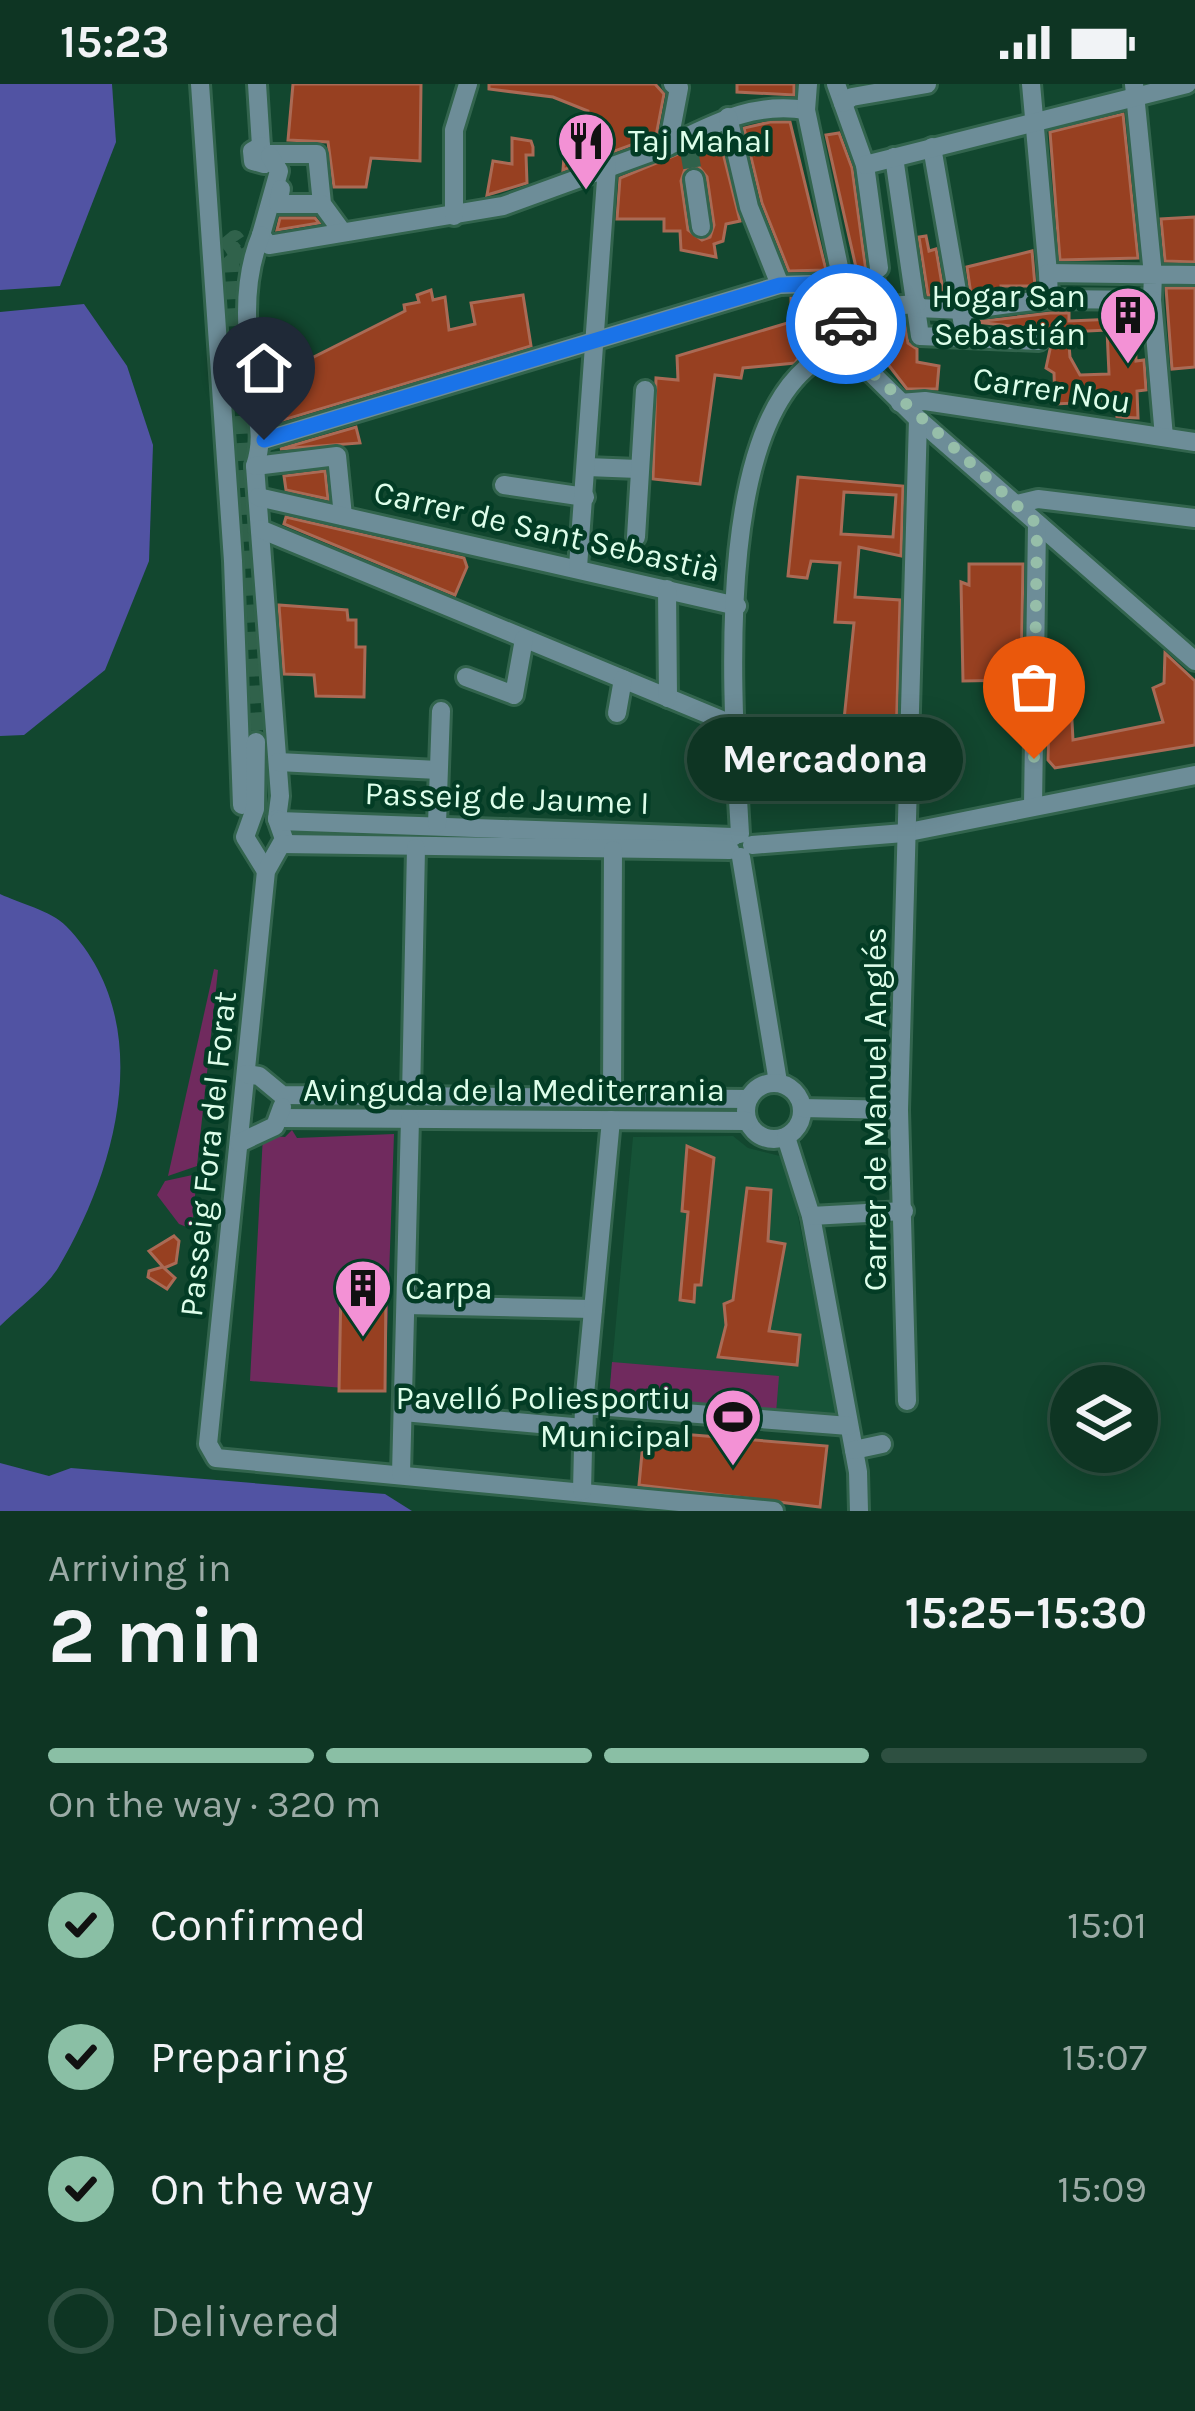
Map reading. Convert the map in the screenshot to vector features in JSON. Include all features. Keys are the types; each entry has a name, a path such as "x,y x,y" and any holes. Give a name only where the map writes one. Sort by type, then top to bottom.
{"street":[{"path":"200,84 225,455 271,854"},
{"path":"257,84 278,204 322,204"},
{"path":"454,216 454,130 468,84"},
{"path":"668,146 679,88 673,84"},
{"path":"778,1082 739,844 734,725 737,606 746,485 770,415 791,377 840,344 847,309 806,110 808,84"},
{"path":"839,94 852,97 927,84"},
{"path":"1031,84 1049,299"},
{"path":"865,165 1135,90 1186,84"},
{"path":"1135,90 1164,437"},
{"path":"839,94 865,165 879,268"},
{"path":"265,240 502,206 607,166 688,143 728,117 775,105 806,110"},
{"path":"728,117 749,207 780,285"},
{"path":"932,147 964,310 965,337"},
{"path":"272,152 317,154 322,204 341,230"},
{"path":"271,854 245,837 266,814 278,763 255,466 264,440 247,299 247,269 265,240 279,171 272,152"},
{"path":"894,157 920,336 1039,341"},
{"path":"578,567 607,166"},
{"path":"694,179 701,226"},
{"path":"1048,273 1195,275"},
{"path":"264,440 780,285 842,283"},
{"path":"847,309 964,310 1049,299 1152,300"},
{"path":"840,344 918,419 1195,661"},
{"path":"636,537 645,391"},
{"name":"Carrer Nou","path":"901,403 925,401 1195,442"},
{"name":"Carrer de Manuel Anglés","path":"907,1392 899,1110 918,419"},
{"name":"Carrer de Sant Sebastià","path":"255,466 337,456 343,516"},
{"path":"587,467 638,469"},
{"path":"504,485 585,496"},
{"name":"Carrer de Sant Sebastià","path":"258,496 737,606"},
{"path":"1017,504 1038,499 1195,518"},
{"path":"1033,806 1037,524"},
{"path":"260,530 734,725"},
{"path":"668,589 668,698"},
{"path":"466,677 514,695 524,639"},
{"path":"616,712 623,679"},
{"path":"437,824 441,710"},
{"path":"278,763 438,770"},
{"path":"739,844 904,832 1195,775"},
{"name":"Passeig de Jaume I","path":"266,814 739,844"},
{"name":"Passeig de Jaume I","path":"271,854 739,844"},
{"path":"411,1096 416,848"},
{"path":"612,1098 613,850"},
{"name":"Passeig Fora del Forat","path":"271,854 208,1444 216,1458 401,1474"},
{"name":"Avinguda de la Mediterrania","path":"246,1074 259,1076 282,1095 748,1099"},
{"path":"778,1082 795,1091 802,1108 799,1125 786,1137 759,1135 747,1121 748,1099 764,1084 778,1082"},
{"name":"Avinguda de la Mediterrania","path":"239,1143 263,1136 280,1118 282,1095"},
{"path":"802,1108 899,1110"},
{"name":"Avinguda de la Mediterrania","path":"280,1118 747,1121"},
{"path":"410,1119 401,1474 774,1511"},
{"path":"582,1491 584,1405 610,1120"},
{"path":"786,1137 812,1216 854,1450 859,1511"},
{"path":"812,1216 904,1211"},
{"path":"406,1305 593,1309"},
{"path":"584,1405 849,1426"},
{"path":"403,1412 584,1428"},
{"path":"854,1450 882,1444"}],"shaded area":[{"path":"0,84 112,84 116,142 60,286 0,290"},
{"path":"84,304 127,366 153,445 149,561 105,670 24,735 0,736 0,312"},
{"path":"0,894 66,926 95,964 112,1005 120,1049 119,1095 98,1186 53,1276 0,1326"},
{"path":"214,969 218,970 197,1166 168,1176"},
{"path":"292,1130 297,1138 394,1134 385,1391 250,1381 263,1135 285,1137"},
{"path":"733,1136 748,1148 780,1156 791,1181 838,1419 609,1398 633,1137"},
{"path":"197,1174 192,1229 179,1224 157,1195 165,1181"},
{"path":"612,1362 779,1376 776,1413 609,1398"},
{"path":"0,1463 49,1476 71,1468 385,1494 412,1511 0,1511"}],"building":[{"path":"293,84 421,84 420,161 371,158 366,187 334,187 328,142 288,140"},
{"path":"489,84 655,84 664,94 656,136 563,170 566,131 586,133 588,111 553,97 489,89"},
{"path":"737,84 794,84 794,95 737,92"},
{"path":"1123,114 1138,258 1060,260 1050,132"},
{"path":"790,122 826,270 789,271 762,203 744,128"},
{"path":"839,133 852,168 866,271 873,280 885,280 886,290 894,292 862,294 826,135"},
{"path":"719,137 740,221 726,224 723,241 714,244 716,257 681,250 680,231 664,231 664,219 617,219 620,178","holes":["698,166 707,177 714,225 710,237 702,240 688,230 681,181 685,169"]},
{"path":"512,138 531,141 533,147 533,155 526,155 527,183 487,195 493,161 512,164"},
{"path":"1195,217 1195,262 1165,261 1161,219"},
{"path":"280,218 315,218 319,223 277,230"},
{"path":"926,236 929,251 936,249 944,296 928,295 919,237"},
{"path":"1032,251 1035,286 1001,286 1001,292 971,295 967,267"},
{"path":"1166,288 1195,288 1195,367 1172,369"},
{"path":"431,290 433,300 445,297 449,330 475,324 471,303 523,295 531,346 280,421 273,398 295,389 296,366 405,311 404,305 419,302 417,295"},
{"path":"791,298 828,300 822,326 795,363 743,368 741,378 715,375 700,484 653,479 656,378 678,380 677,356 791,322"},
{"name":"Hogar San Sebastián","path":"1050,313 1069,313 1069,321 1140,318 1141,330 1135,330 1136,361 1144,360 1146,390 1137,391 1138,418 1117,417 1116,401 1055,404 1054,373 1046,368 1052,340 1047,330 976,322","holes":["1107,330 1109,374 1080,375 1070,357 1068,332"]},
{"path":"904,318 908,343 917,349 917,362 939,366 937,389 907,389 880,354 870,321"},
{"path":"356,427 360,443 280,449"},
{"path":"325,471 328,499 286,490 284,476"},
{"path":"798,477 903,486 901,556 859,547 855,597 900,600 896,741 842,739 854,623 835,622 840,563 811,561 807,578 788,576","holes":["844,492 896,495 893,537 841,534"]},
{"path":"286,517 464,558 467,567 455,595 284,524"},
{"path":"969,564 1023,564 1021,680 963,681 961,582 969,585"},
{"path":"279,605 347,610 348,620 356,620 356,647 365,647 364,697 316,696 314,675 284,674"},
{"path":"1165,653 1195,681 1195,745 1055,768 1048,760 1050,668 1069,666 1073,740 1163,722 1153,688 1164,683"},
{"path":"687,1146 714,1158 701,1285 695,1285 694,1302 680,1300 688,1212 682,1211"},
{"path":"747,1188 771,1190 768,1241 785,1244 769,1331 800,1335 797,1365 718,1357 726,1325 724,1304 733,1300"},
{"path":"174,1236 179,1241 176,1263 164,1268 175,1278 167,1289 148,1277 149,1271 163,1267 149,1251"},
{"name":"Carpa","path":"341,1287 386,1287 385,1391 339,1391"},
{"name":"Pavelló Poliesportiu Municipal","path":"644,1431 827,1446 820,1507 639,1485"}],"tunnel":[{"path":"689,150 694,179"},
{"path":"230,259 243,251 235,239 222,250 230,259 256,742"}],"way so far":[{"path":"846,324 845,330 857,340 852,354 1037,524 1034,759"}],"place":[{"name":"Taj Mahal","path":"586,192"},
{"name":"Hogar San Sebastián","path":"1128,366"},
{"name":"Mercadona","path":"1034,759"},
{"name":"Carpa","path":"363,1339"},
{"name":"Pavelló Poliesportiu Municipal","path":"733,1468"}],"route":[{"path":"264,440 780,285 842,283 846,324"}]}
